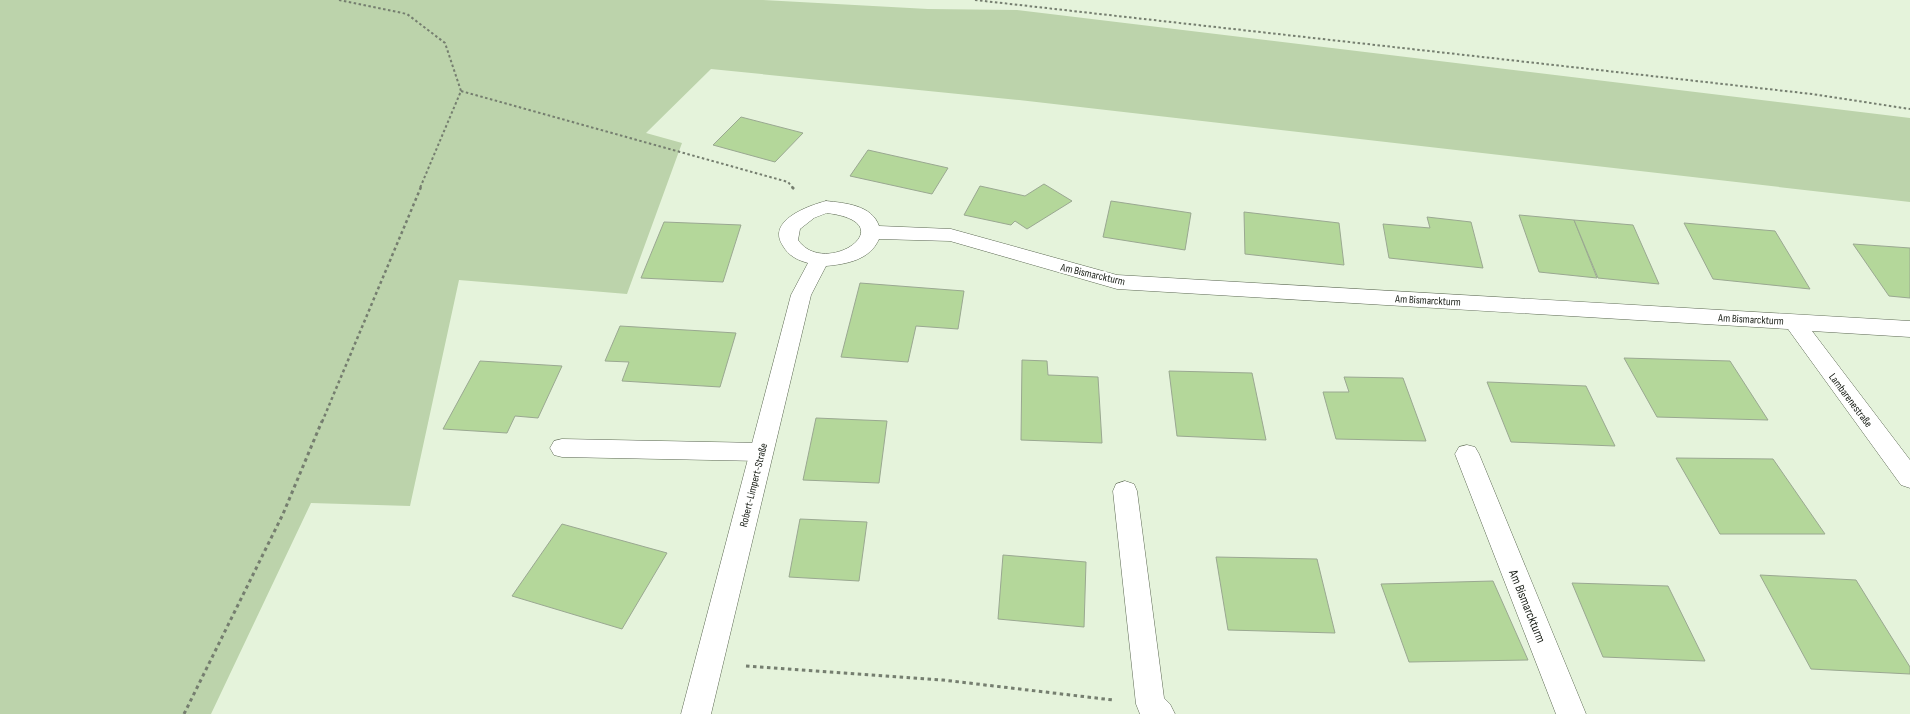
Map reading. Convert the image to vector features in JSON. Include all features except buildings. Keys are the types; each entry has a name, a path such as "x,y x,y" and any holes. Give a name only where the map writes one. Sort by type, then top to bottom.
{"street":[{"path":"826,207 853,210 863,216 870,224 872,232 868,242 861,250 849,256 835,260 806,256 796,250 790,242 788,233 792,224 800,216 812,210 826,207"},
{"name":"Am Bismarckturm","path":"872,232 951,235 1117,282 1910,329"},
{"name":"Robert-Limpert-Straße","path":"696,714 801,295 820,259"},
{"name":"Lambarenestraße","path":"1793,321 1910,478"},
{"path":"562,448 761,452"},
{"name":"Am Bismarckturm","path":"1467,454 1571,714"},
{"path":"1125,491 1155,709"}],"path":[{"path":"184,714 283,514 461,91 445,43 407,14 340,0"},
{"path":"975,0 1812,94 1910,108"},
{"path":"461,91 788,182 812,210"},
{"path":"708,663 943,680 1155,709"}],"green space":[{"path":"0,0 763,0 928,9 1017,10 1910,118 1910,202 1019,100 711,69 646,133 682,143 627,294 459,280 410,506 311,503 211,714 0,714"}]}
